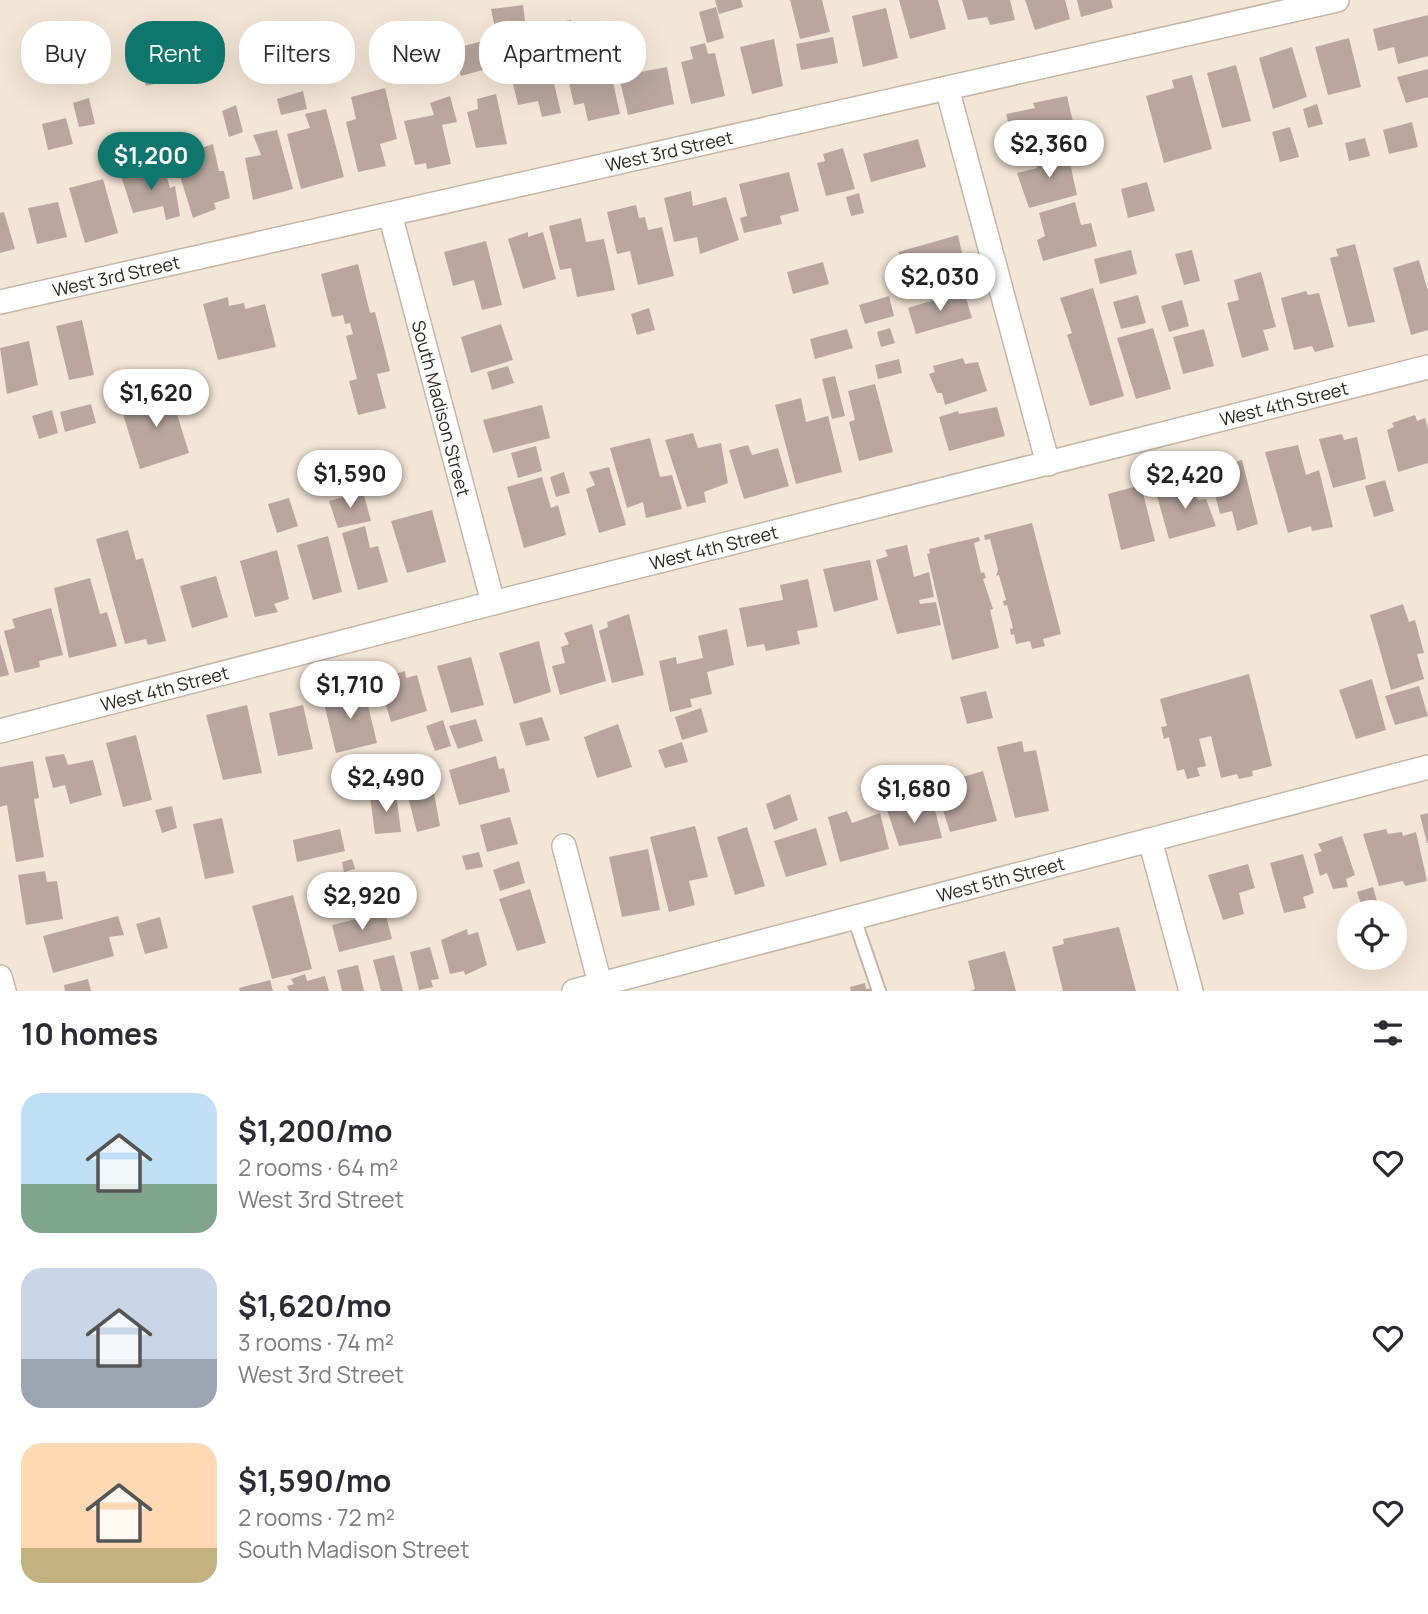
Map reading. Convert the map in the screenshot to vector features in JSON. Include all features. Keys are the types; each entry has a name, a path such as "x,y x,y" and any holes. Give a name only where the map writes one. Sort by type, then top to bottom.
{"street":[{"name":"West 3rd Street","path":"0,302 1337,0"},
{"path":"947,88 1048,464"},
{"name":"South Madison Street","path":"390,214 493,603"},
{"name":"West 4th Street","path":"0,731 493,603 1428,367"},
{"name":"West 5th Street","path":"574,991 1428,767"},
{"path":"1150,840 1191,991"},
{"path":"564,846 600,984"},
{"path":"0,977 4,991"}],"lane":[{"path":"854,918 879,991"}],"building":[{"path":"715,0 741,0 743,7 719,14"},
{"path":"790,0 822,0 830,32 800,39"},
{"path":"899,0 938,0 946,29 910,39"},
{"path":"962,0 1010,0 1015,20 990,25 987,17 968,20"},
{"path":"1025,0 1065,0 1070,19 1035,30"},
{"path":"1077,0 1111,0 1113,8 1081,17"},
{"path":"523,5 525,21 494,21 491,9"},
{"path":"716,7 724,38 707,43 699,12"},
{"path":"886,8 898,58 863,67 852,16"},
{"path":"1428,15 1428,56 1398,64 1394,47 1378,51 1373,29"},
{"path":"833,37 838,63 801,70 796,44"},
{"path":"1349,38 1361,87 1328,95 1315,47"},
{"path":"774,39 783,86 752,94 740,47"},
{"path":"479,42 479,71 465,75 465,46"},
{"path":"705,43 708,54 715,53 725,96 691,104 681,62 693,59 690,47"},
{"path":"1292,47 1307,97 1273,109 1259,58"},
{"path":"1236,65 1251,121 1222,128 1207,73"},
{"path":"667,67 674,104 628,115 621,84 646,84 646,71"},
{"path":"1428,69 1428,97 1406,103 1397,77"},
{"path":"1192,75 1212,149 1164,163 1146,96 1174,88 1172,80"},
{"path":"513,84 554,84 561,113 542,117 538,101 518,105"},
{"path":"569,84 613,84 620,114 588,121 584,103 574,105"},
{"path":"385,88 397,139 380,144 386,166 358,172 346,122 356,119 351,97"},
{"path":"303,91 307,109 281,115 277,99"},
{"path":"496,94 507,144 476,148 467,112 478,109 477,99"},
{"path":"450,96 457,122 442,125 451,164 427,169 426,163 415,165 404,121 434,115 430,103"},
{"path":"1067,96 1076,135 1015,147 1006,114 1035,108 1033,103"},
{"path":"89,98 95,124 79,127 73,103"},
{"path":"1317,104 1323,124 1308,128 1303,109"},
{"path":"236,105 243,132 229,137 222,111"},
{"path":"326,109 344,177 301,189 287,134 310,128 305,114"},
{"path":"66,118 73,144 48,150 42,124"},
{"path":"1412,122 1418,147 1389,154 1383,130"},
{"path":"1290,127 1299,157 1280,162 1272,132"},
{"path":"277,130 293,189 253,200 245,158 261,155 253,135"},
{"path":"1365,138 1370,156 1349,161 1345,143"},
{"path":"918,139 926,167 871,182 863,154"},
{"path":"213,144 219,171 224,171 230,198 214,203 216,209 193,218 174,157"},
{"path":"843,148 855,189 826,196 817,163 825,161 823,154"},
{"path":"1067,149 1077,195 1029,208 1017,173 1037,168 1033,158"},
{"path":"164,167 170,188 175,186 180,216 166,220 163,206 133,213 121,176"},
{"path":"789,172 799,211 780,216 782,224 744,233 740,218 747,216 739,184"},
{"path":"103,179 118,233 85,243 69,188"},
{"path":"1147,182 1155,211 1128,218 1121,189"},
{"path":"691,191 693,206 726,197 739,240 700,254 697,237 674,242 664,198"},
{"path":"859,193 864,213 851,216 846,197"},
{"path":"58,202 67,237 37,244 28,208"},
{"path":"1075,202 1081,225 1091,223 1097,246 1043,261 1037,240 1045,236 1039,213"},
{"path":"636,205 639,218 645,217 648,230 662,227 674,276 638,285 630,251 617,254 607,212"},
{"path":"4,212 15,249 0,253 0,213"},
{"path":"581,218 586,242 604,239 615,290 577,297 571,268 560,270 549,226"},
{"path":"528,232 528,237 543,232 556,279 523,289 508,239"},
{"path":"958,235 962,253 956,253 961,270 910,283 898,252"},
{"path":"486,241 502,305 482,310 474,280 453,286 444,252"},
{"path":"1355,244 1375,322 1348,327 1330,258 1338,256 1336,249"},
{"path":"1131,250 1137,274 1100,284 1094,259"},
{"path":"1192,250 1200,281 1184,285 1175,254"},
{"path":"1419,260 1428,291 1428,330 1411,335 1393,268"},
{"path":"823,262 829,284 793,294 787,272"},
{"path":"358,264 370,313 375,312 390,371 377,374 386,408 358,415 349,381 357,379 346,336 353,334 350,323 345,324 343,315 332,317 321,274"},
{"path":"1261,272 1276,327 1263,330 1269,350 1242,358 1227,303 1239,300 1234,280"},
{"path":"1093,288 1124,396 1090,406 1067,335 1072,333 1060,298"},
{"path":"964,291 972,318 916,334 908,308"},
{"path":"1306,291 1308,295 1319,293 1334,347 1315,352 1312,346 1294,350 1281,298"},
{"path":"1138,295 1146,323 1121,329 1113,302"},
{"path":"889,296 894,316 865,324 859,305"},
{"path":"228,297 229,306 244,303 245,309 265,304 276,347 218,360 203,304"},
{"path":"1182,300 1189,326 1169,332 1161,306"},
{"path":"649,308 655,330 637,335 631,314"},
{"path":"82,320 94,375 69,380 56,326"},
{"path":"501,324 513,360 471,373 461,337"},
{"path":"890,328 895,343 881,347 877,332"},
{"path":"1153,328 1171,389 1136,399 1117,338"},
{"path":"847,329 853,348 815,359 810,339"},
{"path":"1204,329 1214,366 1183,374 1173,337"},
{"path":"29,341 38,385 7,394 0,348"},
{"path":"963,358 965,364 978,362 987,391 945,405 942,393 937,393 929,374 935,372 933,366"},
{"path":"899,359 902,373 878,379 875,365"},
{"path":"508,366 514,383 492,390 487,372"},
{"path":"835,376 845,416 832,419 822,379"},
{"path":"875,384 893,452 859,461 849,422 855,420 848,391"},
{"path":"168,385 189,453 140,469 122,411 146,404 142,393"},
{"path":"801,398 806,422 828,416 842,472 796,484 775,405"},
{"path":"91,404 96,423 65,432 60,412"},
{"path":"542,405 550,438 493,453 483,420"},
{"path":"997,407 1005,436 949,451 939,417 958,411 959,414"},
{"path":"52,410 58,433 39,439 32,416"},
{"path":"1415,415 1417,421 1425,418 1428,429 1428,463 1398,472 1387,430 1394,427 1392,423"},
{"path":"693,433 698,448 721,443 728,483 704,492 706,502 687,507 665,440"},
{"path":"1342,434 1344,440 1357,437 1366,479 1333,488 1319,439"},
{"path":"650,438 660,477 672,475 682,509 646,518 643,502 627,508 610,448"},
{"path":"748,445 752,455 778,448 789,486 744,499 729,450"},
{"path":"1298,445 1306,475 1319,470 1333,527 1312,531 1311,526 1288,533 1265,452"},
{"path":"536,446 542,471 518,478 511,453"},
{"path":"1242,460 1258,524 1237,531 1232,511 1220,514 1210,474 1224,471 1221,466"},
{"path":"609,467 626,525 599,533 586,489 595,485 589,472"},
{"path":"564,472 570,493 556,497 550,477"},
{"path":"542,477 551,508 558,505 566,535 524,548 507,487"},
{"path":"1193,480 1198,500 1206,499 1216,526 1169,539 1157,496 1178,489 1177,484"},
{"path":"1385,480 1394,511 1374,517 1365,486"},
{"path":"1141,485 1155,541 1121,550 1108,494"},
{"path":"363,492 371,521 338,528 329,501"},
{"path":"289,498 298,526 277,533 268,504"},
{"path":"432,510 446,562 407,573 391,521"},
{"path":"1032,523 1061,634 1043,639 1045,646 1032,649 1030,641 1016,644 1014,634 1011,635 1010,629 1013,628 1007,605 1004,606 1003,601 1006,600 999,575 996,576 998,570 990,539 985,540 984,535"},
{"path":"365,526 370,548 378,546 388,582 358,590 342,533"},
{"path":"128,530 136,560 143,558 166,641 148,645 146,639 125,644 96,539"},
{"path":"328,536 342,592 313,600 297,545"},
{"path":"979,537 980,541 974,543 981,573 984,572 986,578 983,579 993,609 990,610 999,648 952,660 927,554 930,553 929,549"},
{"path":"907,545 914,577 929,572 934,597 919,600 920,604 936,602 941,625 897,634 876,560 888,556 885,550"},
{"path":"277,550 289,599 274,604 278,612 255,617 240,561"},
{"path":"870,560 878,600 834,612 823,569"},
{"path":"216,576 228,617 192,628 180,586"},
{"path":"90,578 100,614 107,612 117,646 69,658 54,588"},
{"path":"808,579 818,627 797,631 800,644 766,651 764,644 747,647 739,608 783,600 780,585"},
{"path":"1403,604 1409,622 1415,620 1424,653 1417,654 1424,679 1391,690 1370,615"},
{"path":"51,608 63,655 39,661 40,667 15,673 4,631 15,628 12,619"},
{"path":"629,614 644,675 612,683 599,631 608,627 607,622"},
{"path":"592,624 606,681 560,695 552,666 565,663 561,647 569,644 564,633"},
{"path":"727,629 734,665 707,672 712,694 690,699 692,707 670,712 659,661 676,657 677,664 703,658 698,636"},
{"path":"539,641 551,692 514,704 499,653"},
{"path":"0,643 9,675 0,677"},
{"path":"471,657 484,705 451,713 437,666"},
{"path":"405,671 406,678 417,675 427,711 391,722 380,685 391,683 388,676"},
{"path":"1249,674 1272,766 1252,771 1253,776 1239,779 1237,774 1221,778 1211,736 1199,739 1206,766 1197,768 1200,776 1187,779 1184,769 1177,771 1169,737 1164,739 1161,727 1167,726 1160,699"},
{"path":"1372,679 1386,730 1356,739 1339,690"},
{"path":"1419,686 1428,716 1395,725 1385,696"},
{"path":"364,689 377,743 336,753 323,699"},
{"path":"986,691 993,718 967,724 960,697"},
{"path":"247,705 262,773 223,780 206,715"},
{"path":"303,705 313,749 278,756 269,713"},
{"path":"701,708 708,732 682,740 675,717"},
{"path":"542,717 550,740 526,746 519,723"},
{"path":"476,719 483,741 458,749 449,726"},
{"path":"443,720 451,746 435,751 426,726"},
{"path":"618,724 632,767 597,778 584,737"},
{"path":"136,735 152,800 123,807 106,743"},
{"path":"1022,741 1024,752 1036,750 1049,811 1015,818 997,747"},
{"path":"682,742 688,762 665,768 658,750"},
{"path":"64,754 68,765 93,760 102,795 70,804 65,785 53,788 45,757"},
{"path":"496,756 499,769 504,768 510,792 459,805 449,770"},
{"path":"33,761 39,798 34,799 44,857 16,862 7,805 0,807 0,767"},
{"path":"983,771 997,821 950,832 942,807 958,804 952,780"},
{"path":"432,782 440,826 417,832 406,789"},
{"path":"396,793 401,832 375,834 370,796"},
{"path":"790,794 798,820 774,830 766,804"},
{"path":"925,805 927,811 935,810 942,838 899,846 887,810 903,806 905,811"},
{"path":"172,806 177,828 162,833 155,810"},
{"path":"847,811 852,823 880,813 889,849 840,862 828,817"},
{"path":"1428,813 1428,843 1427,843 1420,815"},
{"path":"510,817 518,844 487,852 480,825"},
{"path":"222,818 234,873 205,879 193,824"},
{"path":"695,826 708,877 689,881 695,905 669,912 650,837"},
{"path":"747,827 765,886 735,895 717,837"},
{"path":"816,828 827,865 786,877 774,841"},
{"path":"340,829 345,851 297,862 293,840"},
{"path":"1386,829 1388,834 1402,832 1403,836 1416,832 1427,881 1405,886 1403,881 1379,886 1363,834"},
{"path":"1342,836 1355,875 1346,879 1348,887 1333,889 1327,873 1320,876 1314,854 1322,851 1318,844"},
{"path":"648,849 660,910 622,917 609,857"},
{"path":"479,852 483,867 466,870 462,856"},
{"path":"1303,854 1314,893 1303,897 1306,908 1284,913 1270,863"},
{"path":"352,859 355,869 344,872 342,862"},
{"path":"519,861 525,883 500,891 493,870"},
{"path":"1248,864 1255,888 1239,893 1244,914 1223,920 1208,875"},
{"path":"45,871 47,882 57,881 63,919 26,925 18,875"},
{"path":"1373,887 1377,900 1360,900 1357,892"},
{"path":"530,889 546,943 517,951 499,899"},
{"path":"331,893 335,909 322,912 318,895"},
{"path":"293,895 312,969 272,979 252,906"},
{"path":"385,912 392,939 339,952 332,925"},
{"path":"118,916 124,935 109,937 114,956 53,973 43,936"},
{"path":"160,917 168,948 145,954 136,924"},
{"path":"1119,927 1136,991 1063,991 1052,947 1064,944 1063,939"},
{"path":"467,929 468,935 478,932 487,965 465,975 464,971 450,974 441,940"},
{"path":"430,947 439,979 431,980 433,987 419,990 410,952"},
{"path":"1005,951 1016,991 970,991 975,989 968,961"},
{"path":"394,955 403,991 381,991 373,960"},
{"path":"358,965 364,991 342,991 337,970"},
{"path":"305,974 307,981 325,976 329,991 289,991 287,986 294,984 291,979"},
{"path":"88,979 91,991 65,991 64,985"},
{"path":"270,980 273,991 240,991 239,988"},
{"path":"865,983 866,989 873,988 874,991 851,991 850,987"}]}
